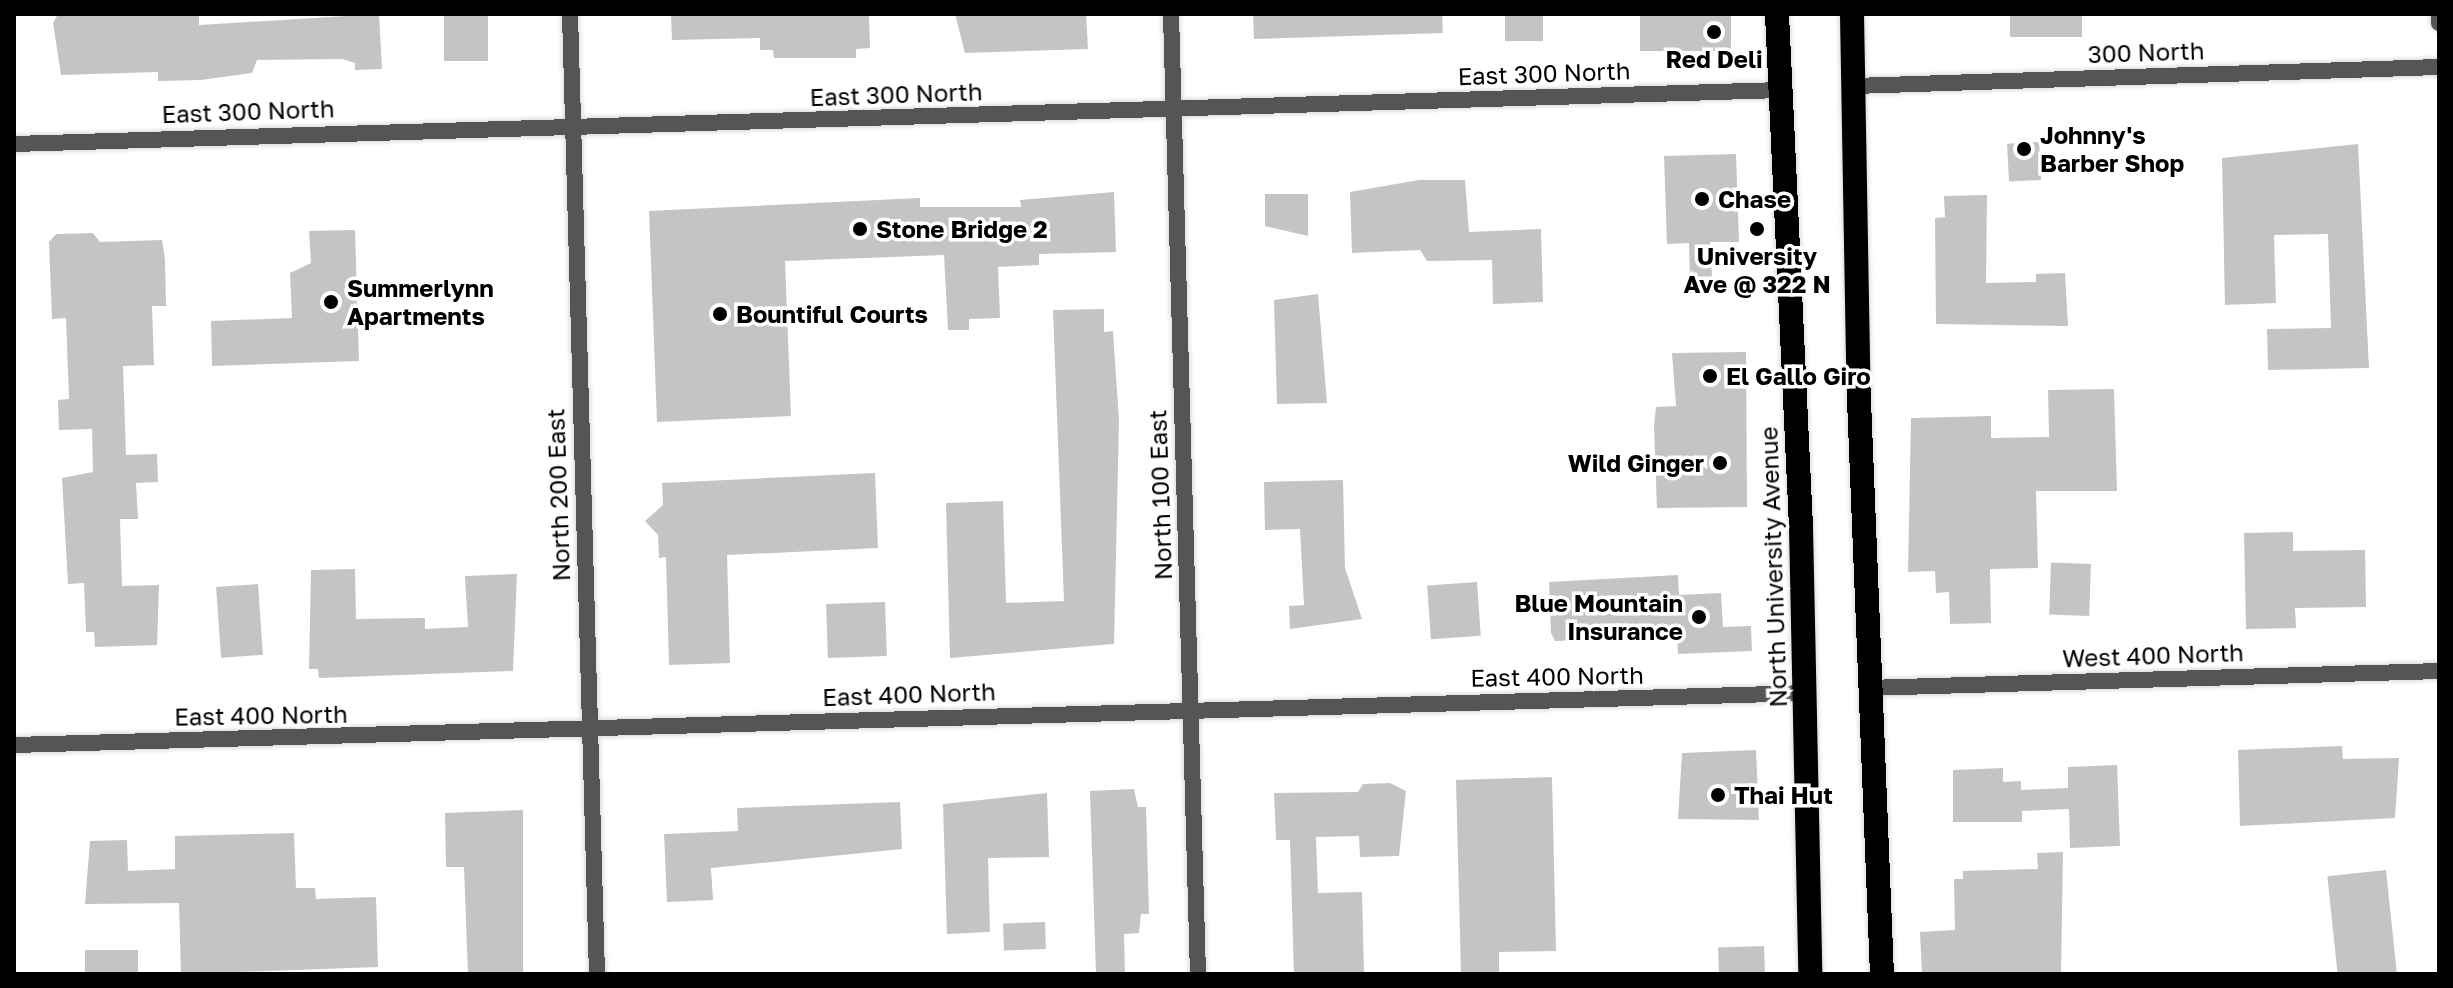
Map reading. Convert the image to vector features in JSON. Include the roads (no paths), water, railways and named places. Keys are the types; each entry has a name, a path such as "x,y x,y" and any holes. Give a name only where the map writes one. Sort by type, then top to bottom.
{"highway":[{"name":"North University Avenue","path":"1777,14 1805,693 1810,974"},
{"path":"1852,14 1867,688 1882,974"}],"street":[{"name":"North 200 East","path":"570,14 597,974"},
{"name":"North 100 East","path":"1171,14 1198,974"},
{"path":"2439,14 2439,23"},
{"name":"300 North","path":"1854,86 2439,67"},
{"name":"East 300 North","path":"14,144 1779,90"},
{"name":"West 400 North","path":"1867,688 2439,671"},
{"name":"East 400 North","path":"14,745 590,732 1190,709 1805,693"}],"place":[{"name":"Red Deli","path":"1714,32"},
{"name":"Johnny's Barber Shop","path":"2024,149"},
{"name":"Chase","path":"1702,199"},
{"name":"Stone Bridge 2","path":"860,229"},
{"name":"University Ave @ 322 N","path":"1757,229"},
{"name":"Summerlynn Apartments","path":"331,302"},
{"name":"Bountiful Courts","path":"720,314"},
{"name":"El Gallo Giro","path":"1710,376"},
{"name":"Wild Ginger","path":"1720,463"},
{"name":"Blue Mountain Insurance","path":"1699,617"},
{"name":"Thai Hut","path":"1718,795"}]}
